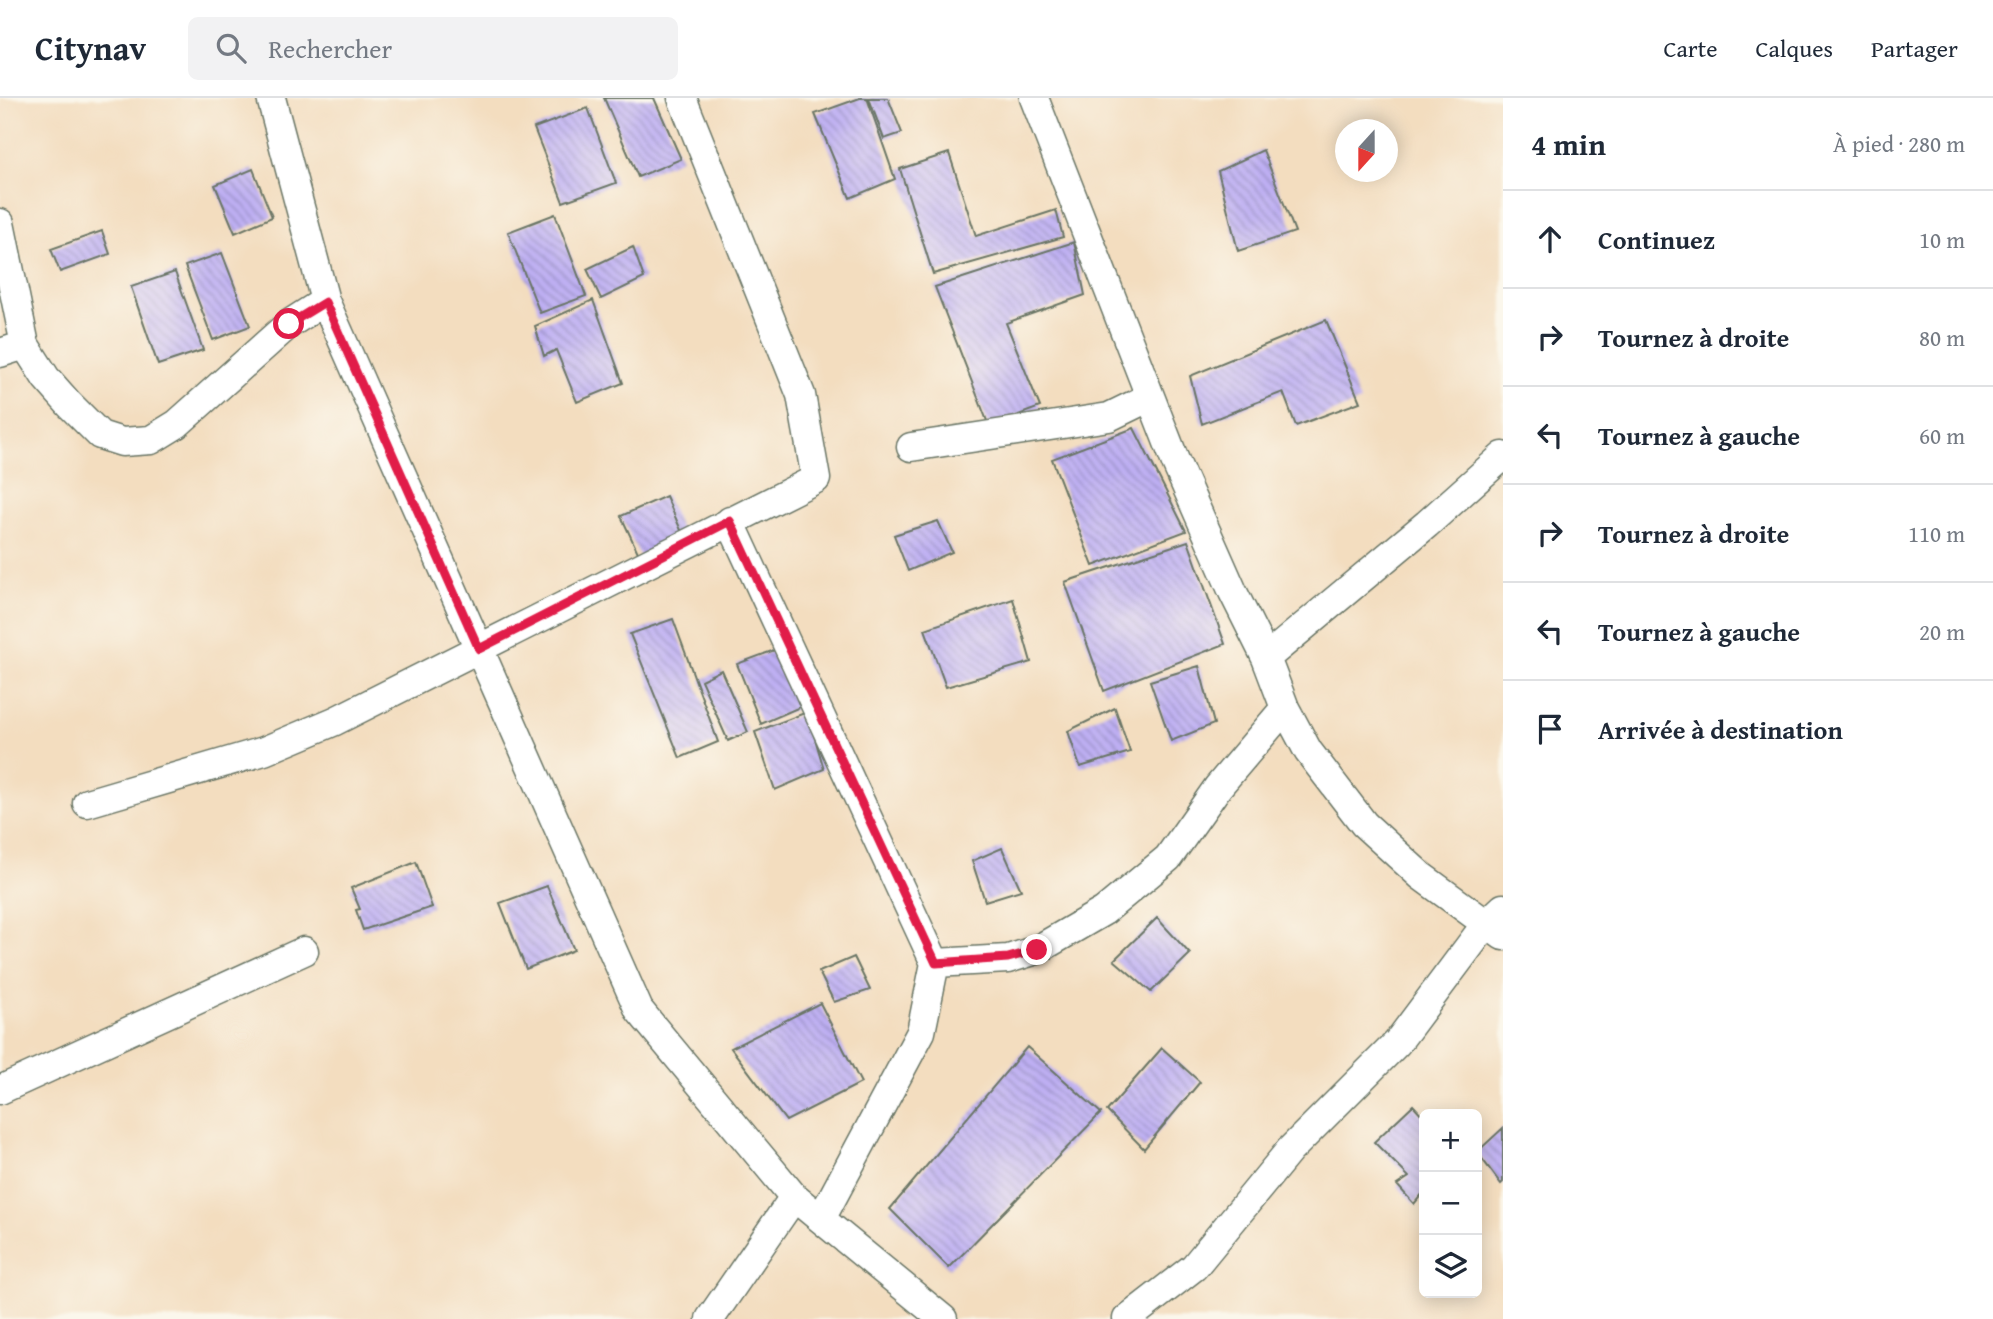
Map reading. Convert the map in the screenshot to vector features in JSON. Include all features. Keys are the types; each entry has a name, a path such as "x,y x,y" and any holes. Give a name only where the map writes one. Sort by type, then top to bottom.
{"street":[{"path":"271,98 325,302 639,1010 794,1197 943,1319"},
{"path":"86,803 264,751 419,682 816,479 801,395 682,98"},
{"path":"1034,98 1150,397 1227,580 1266,658 1285,708 1308,751 1364,824 1421,876 1497,923 1396,1043 1290,1150 1194,1267 1127,1319"},
{"path":"0,223 13,349 46,378 100,435 122,442 151,440 177,424 289,324 325,302"},
{"path":"911,447 1109,417 1150,397"},
{"path":"1266,658 1427,524 1503,456"},
{"path":"730,521 936,963 921,1032 821,1219"},
{"path":"936,963 1008,958 1037,950 1104,911 1168,858 1218,788 1285,708"},
{"path":"0,1090 304,951"},
{"path":"710,1319 794,1197"}],"building":[{"path":"604,98 654,98 681,159 638,177"},
{"path":"867,98 895,179 850,198 815,114"},
{"path":"869,98 888,98 902,133 884,139"},
{"path":"588,108 616,183 563,202 534,128"},
{"path":"1263,150 1295,232 1238,251 1218,171"},
{"path":"949,153 976,236 1056,210 1063,237 933,274 900,169"},
{"path":"253,169 272,217 235,233 215,185"},
{"path":"555,214 586,296 540,313 508,232"},
{"path":"102,231 110,254 60,272 51,249"},
{"path":"1074,242 1085,295 1006,323 1040,407 989,426 935,287"},
{"path":"633,247 644,278 601,299 587,269"},
{"path":"222,253 250,326 213,340 185,266"},
{"path":"175,272 203,350 158,365 131,287"},
{"path":"593,300 623,383 577,402 556,350 544,356 535,326"},
{"path":"1326,320 1360,402 1296,426 1283,392 1202,424 1190,376"},
{"path":"1134,428 1186,531 1093,566 1052,459"},
{"path":"666,496 684,537 641,559 621,516"},
{"path":"938,521 952,552 908,571 894,535"},
{"path":"1188,541 1225,644 1104,691 1065,582"},
{"path":"1013,599 1031,662 946,687 925,629"},
{"path":"673,619 718,742 680,758 630,634"},
{"path":"780,648 800,707 761,724 737,664"},
{"path":"1199,666 1214,724 1171,741 1150,681"},
{"path":"721,670 748,732 728,741 701,680"},
{"path":"1115,708 1130,752 1080,767 1068,731"},
{"path":"807,712 824,769 775,790 755,732"},
{"path":"1002,848 1021,890 985,901 972,861"},
{"path":"416,862 432,907 363,930 356,910 360,909 351,888"},
{"path":"547,886 574,950 526,969 500,903"},
{"path":"1157,918 1190,954 1151,992 1114,960"},
{"path":"854,957 870,990 834,1002 819,972"},
{"path":"820,1003 861,1083 786,1121 731,1048"},
{"path":"1027,1047 1101,1113 949,1268 890,1209"},
{"path":"1162,1048 1200,1082 1144,1149 1107,1111"},
{"path":"1413,1105 1419,1112 1419,1198 1414,1204 1397,1185 1409,1177 1374,1142"},
{"path":"1503,1128 1501,1184 1482,1159 1482,1147"}],"route":[{"path":"289,324 325,302 479,649 730,521 936,963 1008,958 1037,950"}]}
